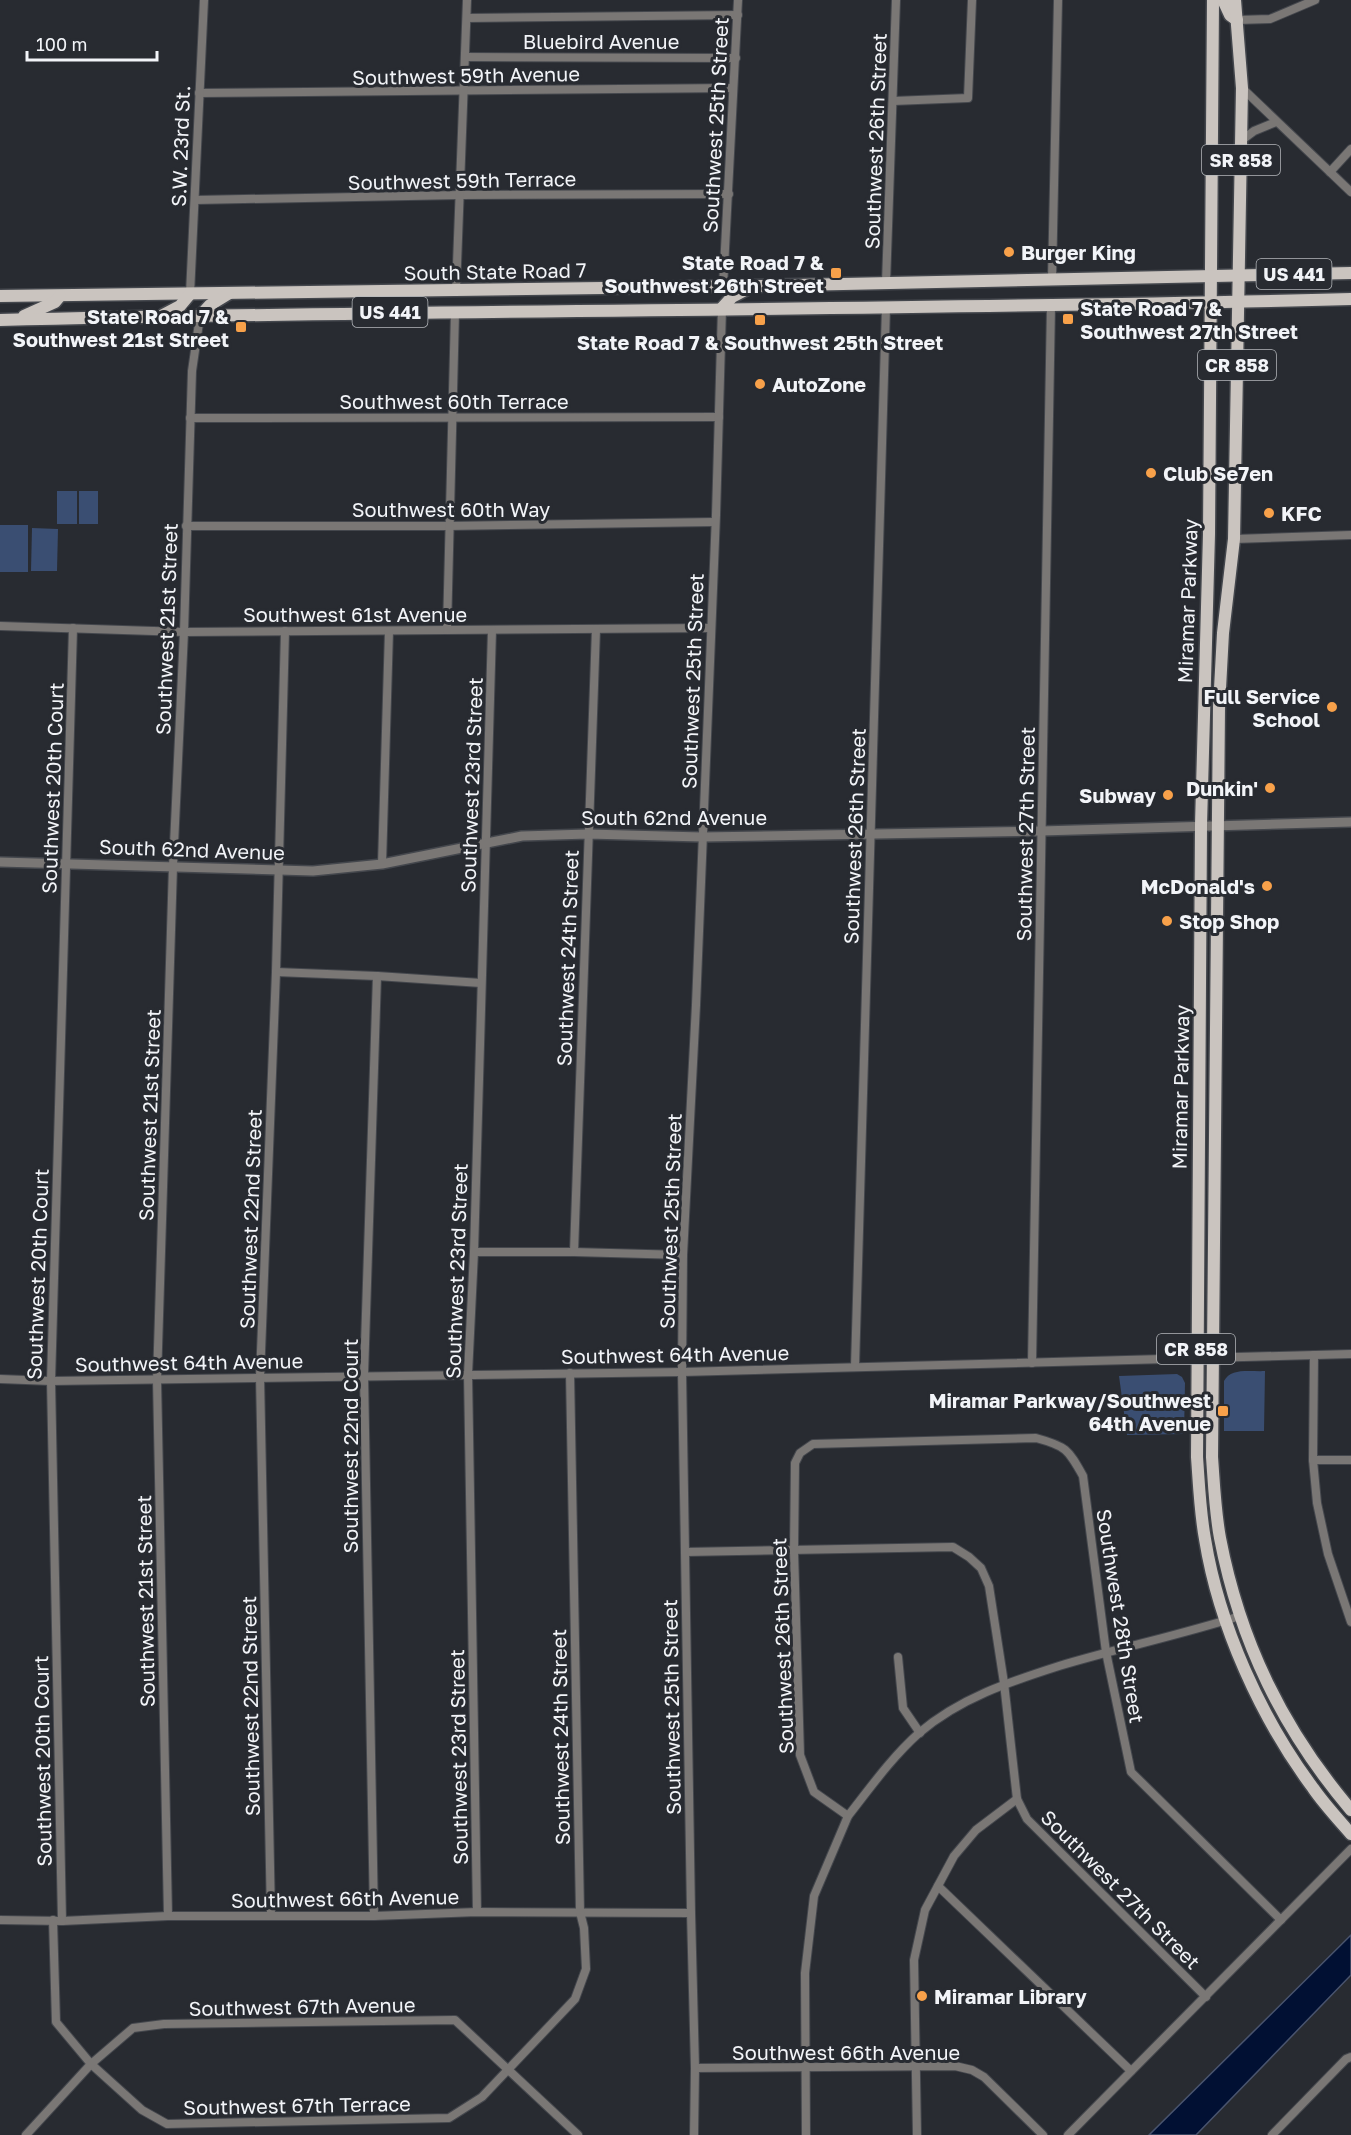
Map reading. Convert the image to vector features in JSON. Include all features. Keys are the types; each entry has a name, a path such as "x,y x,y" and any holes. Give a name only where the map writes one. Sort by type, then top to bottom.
{"main road":[{"name":"SR 858","path":"1212,302 1213,0"},
{"path":"1222,0 1230,15 1237,20"},
{"name":"SR 858","path":"1235,0 1242,88 1238,302"},
{"name":"South State Road 7","path":"0,296 723,287 1351,273"},
{"path":"722,308 732,297 754,286"},
{"path":"690,308 714,298 723,287"},
{"path":"200,316 210,304 229,293"},
{"path":"159,316 180,306 190,294"},
{"path":"18,319 47,306 60,296"},
{"name":"South State Road 7","path":"0,320 1351,299"},
{"name":"Miramar Parkway","path":"1212,302 1209,534 1201,825 1196,1359 1200,1503 1205,1541 1225,1620 1254,1692 1285,1747 1313,1789 1351,1834"},
{"name":"Miramar Parkway","path":"1238,302 1234,539 1223,633 1219,707 1212,1359 1212,1457 1215,1502 1220,1538 1240,1616 1268,1687 1298,1741 1326,1781 1351,1810"},
{"path":"1199,1111 1208,1125 1210,1164 1215,1172"}],"street":[{"name":"S.W. 23rd St.","path":"190,294 204,0"},
{"path":"456,291 467,0"},
{"name":"Southwest 25th Street","path":"723,287 738,0"},
{"name":"Southwest 26th Street","path":"886,283 896,0"},
{"path":"893,101 968,98 972,0"},
{"path":"1052,279 1058,0"},
{"path":"1237,20 1270,19 1315,0"},
{"path":"467,18 738,15"},
{"name":"Bluebird Avenue","path":"465,57 736,58"},
{"name":"Southwest 59th Avenue","path":"199,93 733,88"},
{"path":"1242,88 1351,192"},
{"path":"1242,140 1254,130 1276,122"},
{"path":"1330,172 1351,149"},
{"name":"Southwest 59th Terrace","path":"195,200 460,195 729,194"},
{"name":"Southwest 27th Street","path":"1032,1363 1051,305"},
{"name":"Southwest 26th Street","path":"855,1367 886,307"},
{"name":"Southwest 25th Street","path":"694,2135 695,2068 682,1372 683,1255 716,522 722,308"},
{"path":"447,630 455,312"},
{"name":"Southwest 21st Street","path":"168,1916 157,1380 190,418 192,371 200,316"},
{"name":"Southwest 60th Terrace","path":"190,418 719,417"},
{"name":"Southwest 60th Way","path":"186,526 448,526 716,522"},
{"path":"1234,539 1351,535"},
{"name":"Southwest 61st Avenue","path":"0,626 184,632 711,628"},
{"name":"Southwest 20th Court","path":"73,628 51,1381 56,2022 91,2064"},
{"name":"Southwest 24th Street","path":"574,1252 596,629"},
{"name":"Southwest 23rd Street","path":"477,1912 468,1374 474,1251 492,630"},
{"name":"Southwest 22nd Street","path":"271,1916 260,1377 276,972 285,631"},
{"path":"382,864 389,631"},
{"name":"South 62nd Avenue","path":"0,862 313,871 382,864 486,841 522,836 588,834 702,837 1041,831 1351,822"},
{"path":"276,972 482,983"},
{"name":"Southwest 22nd Court","path":"374,1916 364,1376 377,976"},
{"path":"474,1251 683,1255"},
{"name":"Southwest 64th Avenue","path":"0,1379 157,1380 682,1372 1351,1354"},
{"path":"1314,1355 1313,1460 1317,1503 1328,1554 1351,1623"},
{"name":"Southwest 24th Street","path":"507,2070 575,1999 586,1969 584,1928 580,1912 570,1373"},
{"name":"Southwest 26th Street","path":"848,1816 814,1791 800,1755 794,1551 795,1463 800,1454 813,1444 1036,1438 1058,1444"},
{"name":"Southwest 28th Street","path":"1058,1444 1071,1453 1083,1476 1106,1652 1131,1772 1281,1920"},
{"path":"1313,1460 1351,1460"},
{"name":"Southwest 27th Street","path":"794,1551 952,1547 969,1557 981,1568 989,1586 1004,1683 1017,1800 1026,1820 1206,1997"},
{"path":"685,1552 794,1551"},
{"path":"806,2135 805,1973 814,1896 848,1816 883,1770 920,1733 962,1703 1004,1683 1106,1652 1240,1616"},
{"path":"898,1657 903,1708 920,1733"},
{"path":"917,2135 914,2066 914,1960 925,1910 954,1856 976,1830 1017,1800"},
{"path":"1068,2135 1351,1849"},
{"path":"938,1886 1131,2071"},
{"name":"Southwest 66th Avenue","path":"0,1920 57,1921 168,1916 374,1916 477,1912 691,1913"},
{"name":"Southwest 67th Avenue","path":"26,2135 91,2064 133,2028 164,2024 455,2020 578,2135"},
{"path":"1272,2135 1346,2059 1351,2058"},
{"name":"Southwest 67th Terrace","path":"91,2064 142,2110 167,2124 449,2118 482,2097 507,2070"},
{"name":"Southwest 66th Avenue","path":"695,2068 955,2066 972,2070 984,2077 1043,2135"}],"shaded area":[{"path":"57,491 77,491 77,524 57,524"},
{"path":"79,491 98,491 98,524 79,524"},
{"path":"0,525 28,525 28,572 0,572"},
{"path":"32,528 58,529 57,571 31,571"},
{"path":"1265,1371 1264,1431 1224,1431 1224,1381 1236,1372"},
{"path":"1177,1374 1185,1383 1184,1434 1127,1435 1119,1376"},
{"path":"1351,1935 1351,1975 1196,2135 1149,2135"}],"place":[{"name":"Burger King","path":"1009,252"},
{"name":"State Road 7 & Southwest 26th Street","path":"836,273"},
{"name":"State Road 7 & Southwest 27th Street","path":"1068,319"},
{"name":"State Road 7 & Southwest 25th Street","path":"760,320"},
{"name":"State Road 7 & Southwest 21st Street","path":"241,327"},
{"name":"AutoZone","path":"760,384"},
{"name":"Club Se7en","path":"1151,473"},
{"name":"KFC","path":"1269,513"},
{"name":"Full Service School","path":"1332,707"},
{"name":"Dunkin'","path":"1270,788"},
{"name":"Subway","path":"1168,795"},
{"name":"McDonald's","path":"1267,886"},
{"name":"Stop Shop","path":"1167,921"},
{"name":"Miramar Parkway/Southwest 64th Avenue","path":"1223,1411"},
{"name":"Miramar Library","path":"922,1996"}]}
